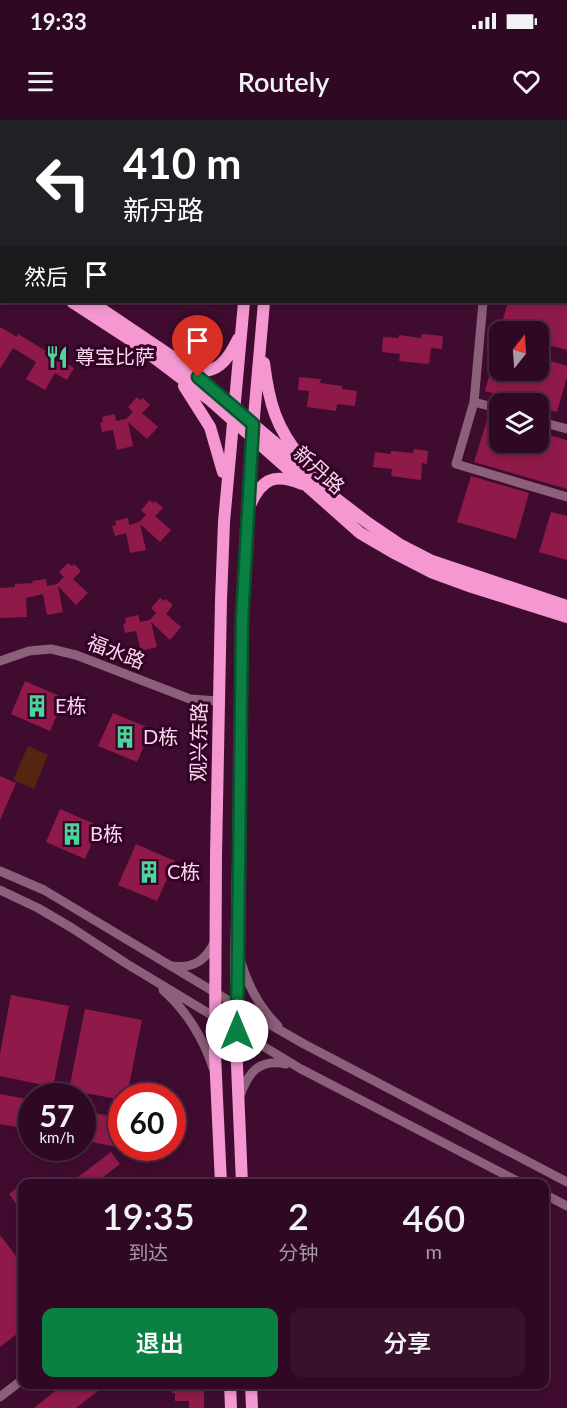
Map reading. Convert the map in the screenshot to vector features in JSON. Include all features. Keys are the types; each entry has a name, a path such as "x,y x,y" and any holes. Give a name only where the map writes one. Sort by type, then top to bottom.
{"main road":[{"name":"新丹路","path":"74,303 132,341 233,413"},
{"name":"新丹路","path":"92,303 184,366 253,430 334,497 399,544 432,561 567,607"},
{"name":"观兴东路","path":"221,1179 215,1017 219,701 226,489 244,303"},
{"name":"观兴东路","path":"242,1179 236,1005 242,620 247,512 264,303"},
{"path":"184,366 199,371 219,367 228,357 241,330"},
{"path":"261,338 270,403 279,427 300,457 334,497"},
{"path":"167,367 193,398 210,427 219,454 226,489"},
{"name":"新丹路","path":"253,430 308,488 360,533 404,559 472,587 567,607"},
{"path":"247,512 257,491 270,479 288,480 308,488"},
{"path":"230,1389 231,1408"},
{"path":"251,1389 252,1408"}],"street":[{"path":"483,303 474,402 456,464 567,496"},
{"path":"474,402 489,407"},
{"path":"549,424 567,429"},
{"name":"福水路","path":"0,661 29,651 51,649 76,655 190,699 219,701"},
{"path":"0,871 44,890 284,1032 567,1182"},
{"path":"0,890 38,908 72,928 301,1069 513,1179"},
{"path":"170,965 184,967 198,963 208,954 215,941"},
{"path":"237,945 251,989 266,1012 284,1032"},
{"path":"150,978 167,993 194,1028 208,1054 216,1078"},
{"path":"238,1104 247,1078 258,1066 277,1062 301,1069"},
{"path":"549,1197 567,1206"},
{"path":"0,1398 18,1383"}],"shaded area":[{"path":"28,746 48,755 34,789 13,780"}],"building":[{"path":"508,303 567,303 567,350 549,345 549,321 502,321"},
{"path":"0,327 17,337 18,334 46,351 44,354 59,362 60,359 74,368 67,380 55,373 45,390 26,379 36,362 13,348 0,369"},
{"path":"422,334 443,336 442,349 431,348 429,364 399,361 400,354 382,352 383,337 399,338 399,335 421,338"},
{"path":"549,360 567,366 567,377 557,412 549,410 549,393 485,391 489,377 489,381 549,381"},
{"path":"299,377 321,379 320,383 357,391 355,406 337,404 336,411 307,407 309,391 298,390"},
{"path":"137,397 140,400 143,398 150,405 142,413 158,427 147,439 128,422 133,446 117,450 113,430 102,432 100,423 103,422 102,417 115,414 116,421 126,419 133,412 128,407"},
{"path":"489,417 489,453 549,453 549,435 567,440 567,489 474,462"},
{"path":"414,449 428,451 427,464 422,463 421,480 391,476 392,469 373,467 375,452 413,453"},
{"path":"471,476 529,493 516,539 457,522"},
{"path":"150,500 163,508 155,516 171,530 160,542 140,524 146,550 130,553 126,533 115,536 112,526 116,525 115,521 128,518 129,525 139,522 146,515 141,510"},
{"path":"551,512 567,516 567,560 539,552"},
{"path":"68,563 72,566 74,564 81,571 73,579 88,593 76,605 58,586 63,612 47,615 43,594 26,598 27,617 0,618 0,588 15,587 15,584 33,583 32,581 46,579 47,586 57,584 64,577 59,572"},
{"path":"160,598 164,601 166,599 173,605 166,614 181,627 170,640 151,622 157,647 141,651 136,631 125,633 123,624 126,623 125,618 138,615 140,622 150,620 156,613 151,608"},
{"name":"E栋","path":"25,681 64,698 50,731 11,714"},
{"name":"D栋","path":"113,713 151,729 137,762 98,746"},
{"path":"0,776 16,783 0,820"},
{"name":"B栋","path":"60,809 99,826 85,859 46,842"},
{"name":"C栋","path":"136,844 175,861 157,901 118,885"},
{"path":"11,995 69,1006 54,1083 34,1083 0,1076 0,1054"},
{"path":"85,1009 142,1020 130,1083 108,1083 108,1097 96,1095 96,1083 70,1083"},
{"path":"0,1094 18,1097 18,1127 0,1124"},
{"path":"96,1113 108,1116 108,1145 96,1143"},
{"path":"108,1154 108,1161 118,1161 120,1164 100,1179 76,1179"},
{"path":"18,1187 18,1206 9,1194"},
{"path":"0,1235 18,1259 18,1333 0,1347"},
{"path":"58,1389 101,1389 76,1408 34,1408"},
{"path":"172,1389 204,1389 204,1408 189,1408 189,1401 175,1401 175,1393 172,1393"}],"place":[{"name":"尊宝比萨","path":"57,357"},
{"name":"E栋","path":"37,706"},
{"name":"D栋","path":"125,737"},
{"name":"B栋","path":"72,834"},
{"name":"C栋","path":"149,872"}],"route":[{"path":"198,377 253,424 242,620 237,1031"}]}
